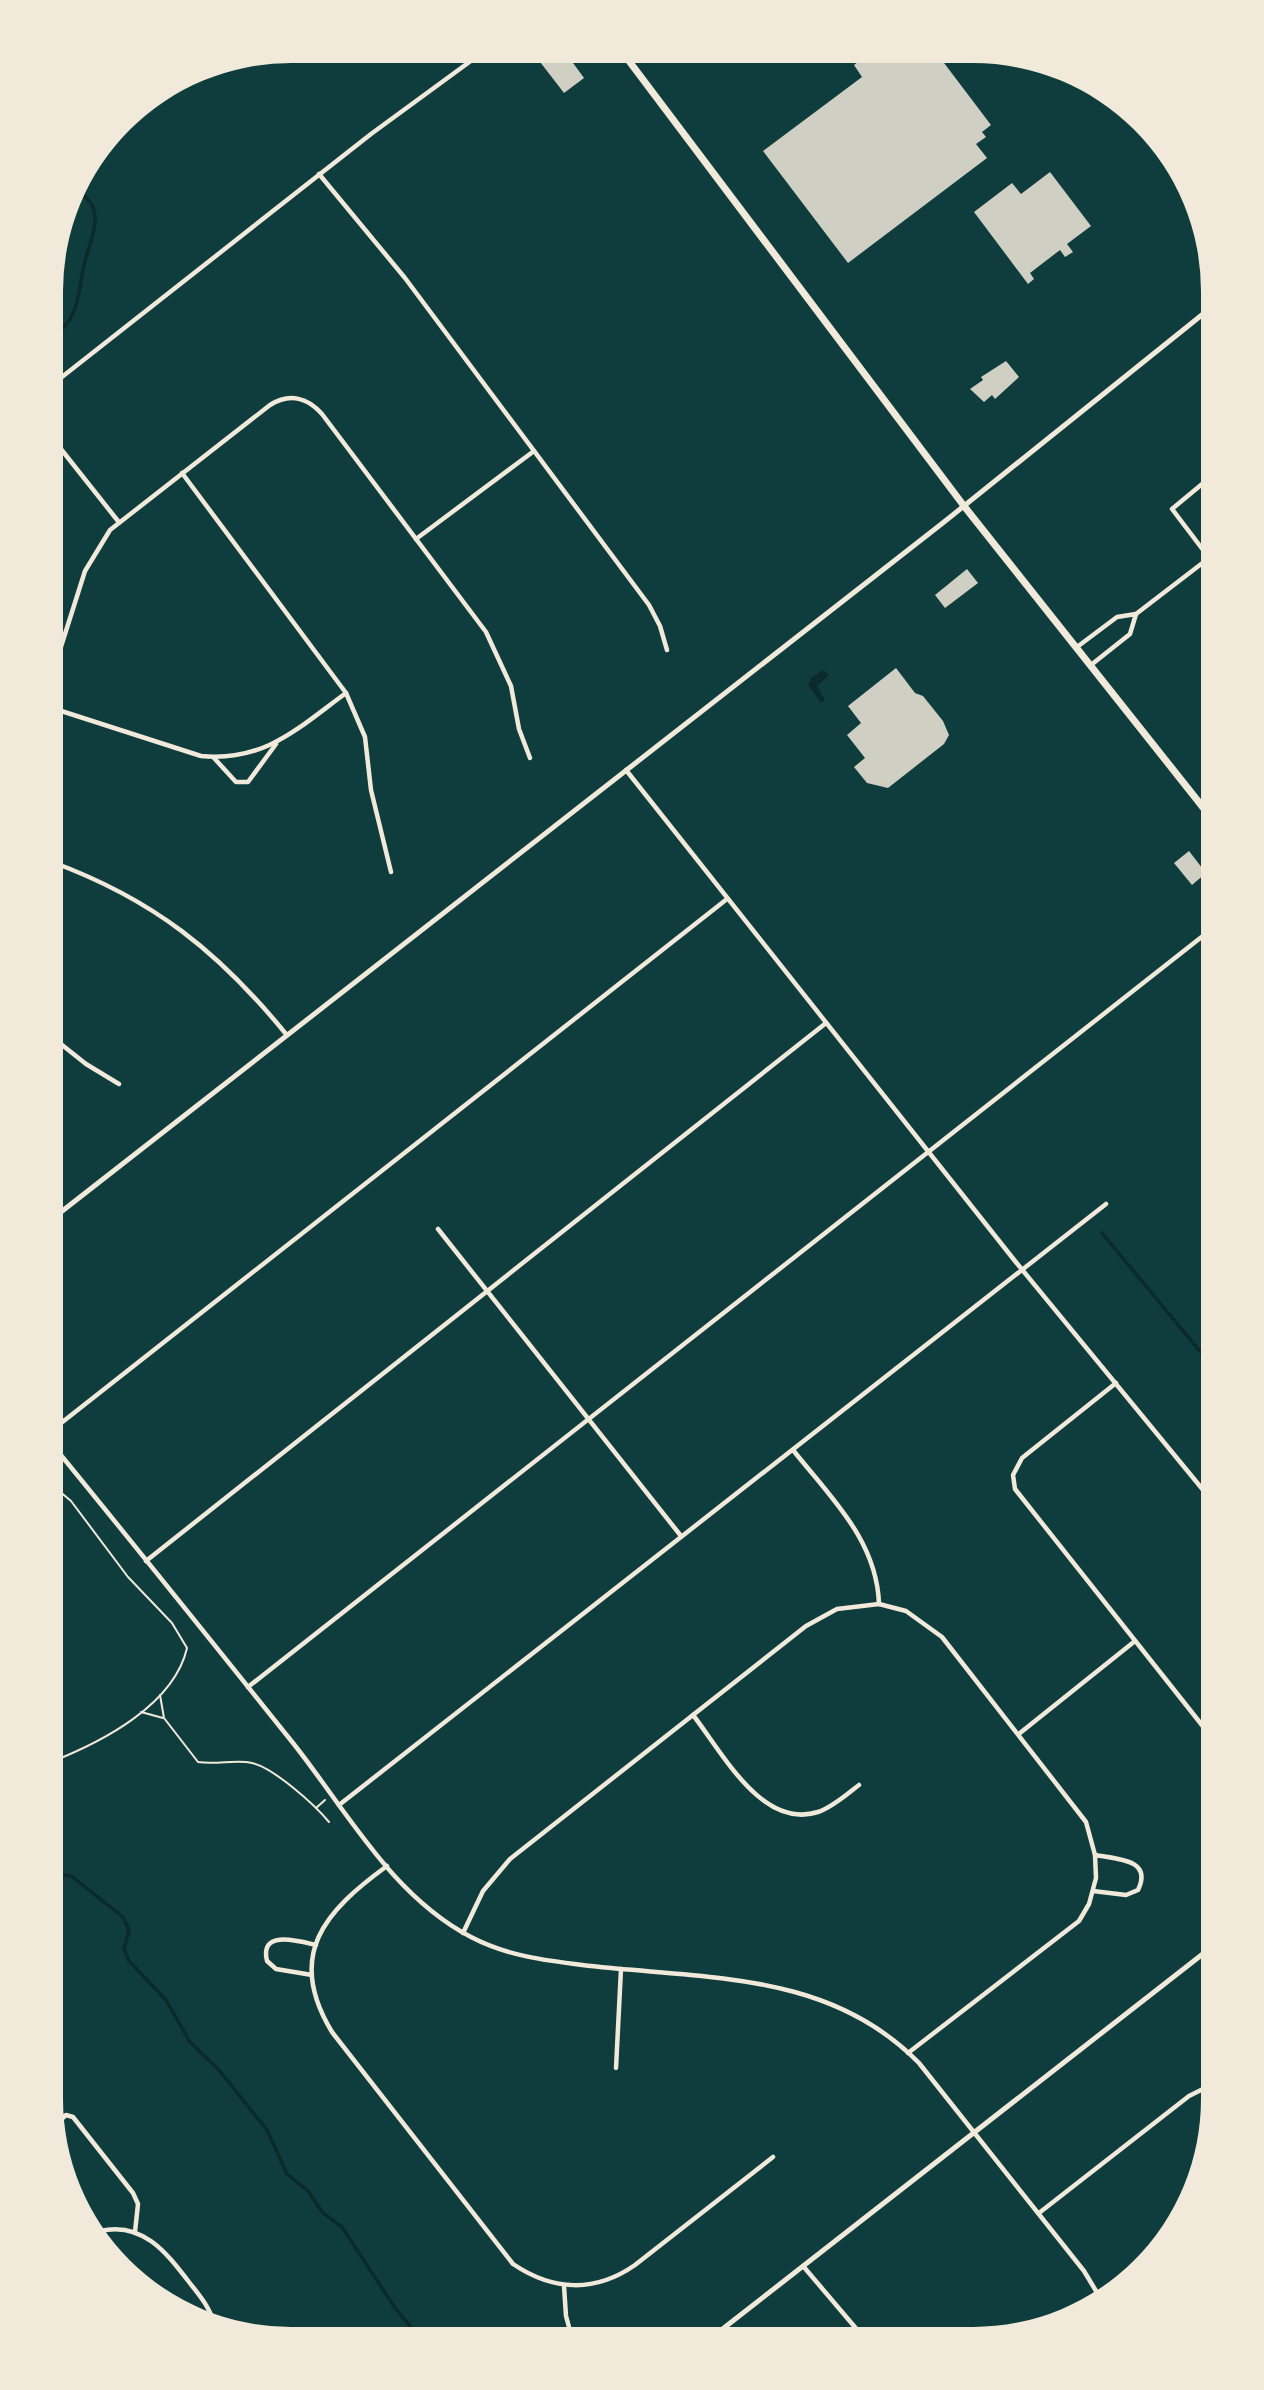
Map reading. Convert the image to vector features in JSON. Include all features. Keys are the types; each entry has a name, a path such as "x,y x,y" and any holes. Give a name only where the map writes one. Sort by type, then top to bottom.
{"main road":[{"path":"632,63 964,506 1201,805"}],"street":[{"path":"63,376 319,174 469,63"},
{"path":"319,174 405,278 649,605 660,626 667,650"},
{"path":"63,1210 964,506 1201,316"},
{"path":"63,641 90,558 118,521 270,405 293,398 316,408 496,650 512,686 519,729 530,758"},
{"path":"416,539 534,451"},
{"path":"63,453 118,521"},
{"path":"182,473 346,693 365,737 371,790 391,872"},
{"path":"1201,485 1172,509 1201,547"},
{"path":"1076,648 1117,617 1136,614 1201,567"},
{"path":"1090,666 1130,634 1136,614"},
{"path":"63,712 171,747 214,757 241,756 276,744 346,693"},
{"path":"214,757 236,782 248,782 276,744"},
{"path":"626,770 1022,1270 1201,1487"},
{"path":"63,867 124,893 194,938 253,994 286,1034"},
{"path":"63,1422 727,899"},
{"path":"248,1687 1201,937"},
{"path":"146,1561 826,1023"},
{"path":"63,1046 86,1064 119,1084"},
{"path":"339,1805 1106,1204"},
{"path":"438,1229 681,1536"},
{"path":"1116,1383 1022,1458 1015,1467 1013,1483 1018,1495 1201,1724"},
{"path":"793,1450 865,1543 876,1572 879,1604"},
{"path":"63,1459 248,1687 387,1866 421,1903 463,1933 526,1957 771,1986 809,1994 861,2017 908,2053 1039,2213 1084,2271 1096,2291"},
{"path":"463,1933 484,1891 510,1858 819,1617 850,1605 879,1604 906,1611 934,1629 1020,1733 1086,1822 1095,1855 1093,1891 1079,1921 908,2053"},
{"path":"1020,1733 1135,1641"},
{"path":"693,1715 753,1792 776,1810 800,1815 816,1812 859,1785"},
{"path":"1093,1891 1126,1895 1138,1890 1143,1880 1141,1870 1132,1862 1095,1855"},
{"path":"387,1866 343,1900 323,1926 316,1945 312,1975 318,2006 332,2032 500,2251 528,2274 564,2286 594,2285 623,2273 773,2157"},
{"path":"312,1975 276,1969 267,1961 265,1952 270,1943 278,1939 316,1945"},
{"path":"726,2327 1201,1955"},
{"path":"617,2068 621,1969"},
{"path":"1039,2213 1189,2096 1201,2090"},
{"path":"63,2117 66,2115 73,2117 111,2164 138,2204 135,2232"},
{"path":"105,2231 135,2232 152,2241 171,2259 209,2312"},
{"path":"803,2266 855,2327"},
{"path":"564,2286 569,2327"}],"path":[{"path":"63,1494 71,1500 128,1577 172,1623 187,1648 183,1667 160,1693 117,1732 95,1745 63,1757"},
{"path":"160,1693 164,1718 198,1762 217,1765 249,1762 264,1767 329,1822"},
{"path":"139,1712 164,1718"},
{"path":"316,1809 325,1800"}],"water":[{"path":"823,670 829,675 817,686 825,700 821,703 808,685 811,678"}],"building":[{"path":"541,63 573,63 584,78 564,93"},
{"path":"944,63 991,125 982,132 986,137 976,144 987,158 848,263 763,151 862,77 854,65"},
{"path":"1050,172 1091,226 1067,244 1073,252 1065,257 1060,250 1030,273 1034,279 1028,284 974,212 1012,183 1021,194"},
{"path":"1006,361 1019,377 995,399 992,395 984,402 970,389 983,380 981,377"},
{"path":"967,569 978,583 945,608 935,595"},
{"path":"896,668 915,693 923,696 943,721 949,735 944,744 888,788 867,783 854,767 865,758 847,735 861,723 848,706"},
{"path":"1189,851 1201,867 1201,877 1192,885 1174,863"}],"waterway":[{"path":"63,328 76,307 95,226 92,206 84,196"},
{"path":"1102,1233 1201,1353"},
{"path":"63,1875 71,1876 123,1917 129,1930 124,1949 129,1961 166,2000 190,2042 219,2070 267,2130 287,2174 308,2191 323,2213 342,2227 395,2308 411,2327"}]}
